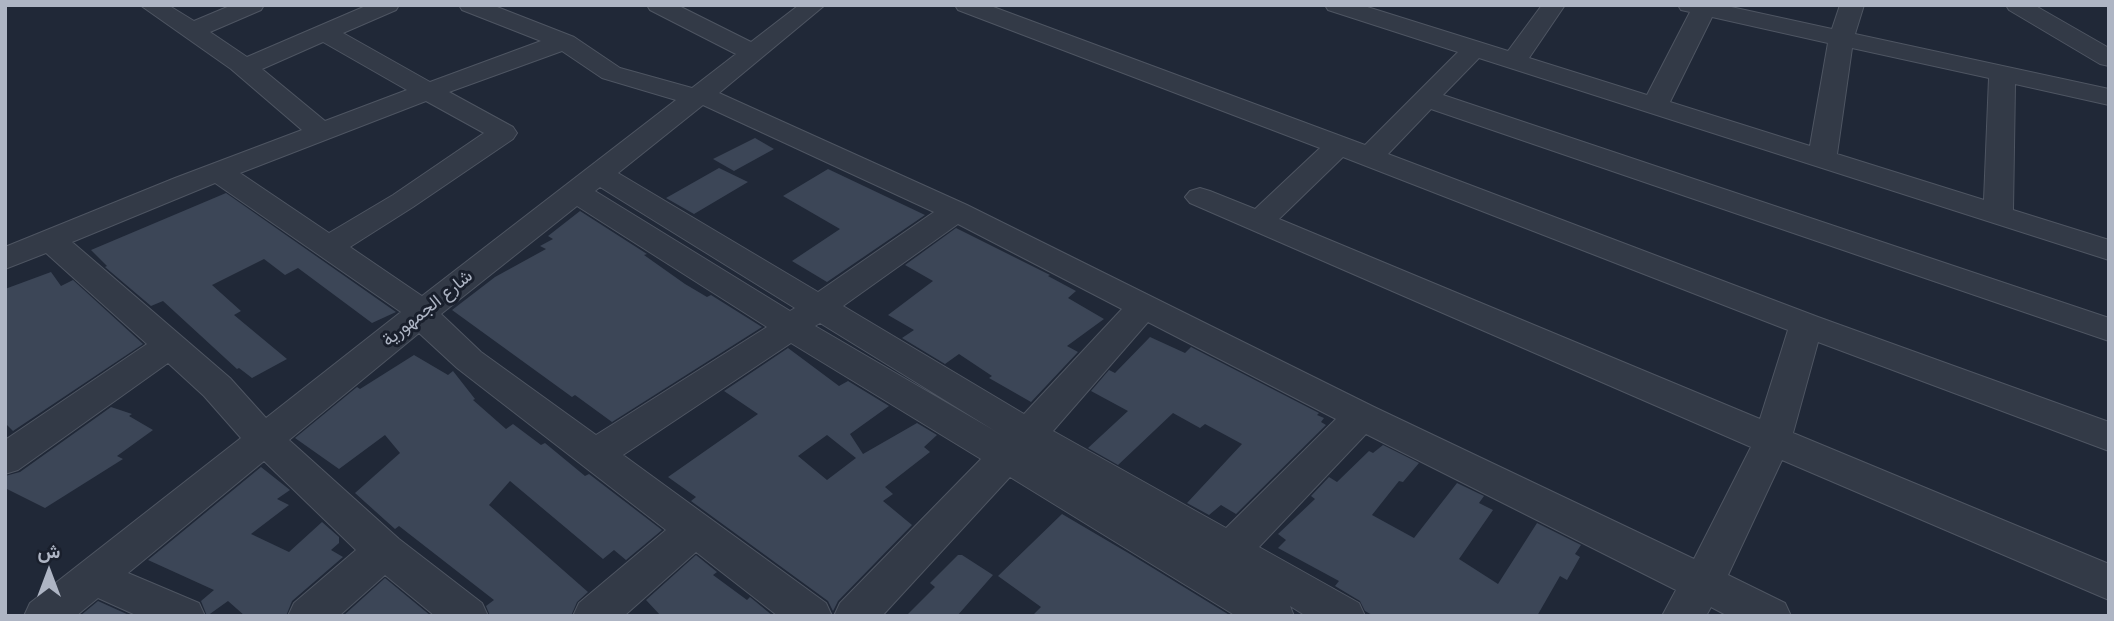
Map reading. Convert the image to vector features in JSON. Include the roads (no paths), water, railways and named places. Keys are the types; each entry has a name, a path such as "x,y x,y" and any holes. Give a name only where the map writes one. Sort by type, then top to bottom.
{"street":[{"path":"150,5 245,66 322,133"},
{"path":"192,30 253,5"},
{"path":"245,66 388,5"},
{"path":"470,5 565,42 611,73 701,96 956,211 1361,416 1693,599 1770,616"},
{"path":"657,5 754,53"},
{"name":"شارع الجمهورية","path":"46,616 423,312 814,5"},
{"path":"965,5 1806,325 2109,437"},
{"path":"1336,5 1404,15 1474,49 2109,250"},
{"path":"1514,61 1553,5"},
{"path":"1822,158 1841,39 1852,5"},
{"path":"2017,5 2109,60"},
{"path":"1654,107 1700,6 2109,97"},
{"path":"324,33 503,133 403,201 328,247"},
{"path":"5,259 219,172 565,42"},
{"path":"1369,157 1474,49"},
{"path":"1998,214 2002,74"},
{"path":"1425,98 2109,330"},
{"path":"1258,223 1338,146"},
{"path":"219,172 423,312 448,342 594,455 811,616"},
{"path":"588,183 804,318 1017,445 1273,616"},
{"path":"1200,197 2109,583"},
{"path":"594,455 804,318 956,211"},
{"path":"50,240 217,387 265,440 384,551 467,616"},
{"path":"855,616 1017,445 1143,306"},
{"path":"1693,599 1772,442 1806,325"},
{"path":"9,451 169,345"},
{"path":"1230,550 1361,416"},
{"path":"1017,445 1230,550 1344,616"},
{"path":"594,616 694,530"},
{"path":"309,616 384,551"},
{"path":"94,578 184,616"}]}
